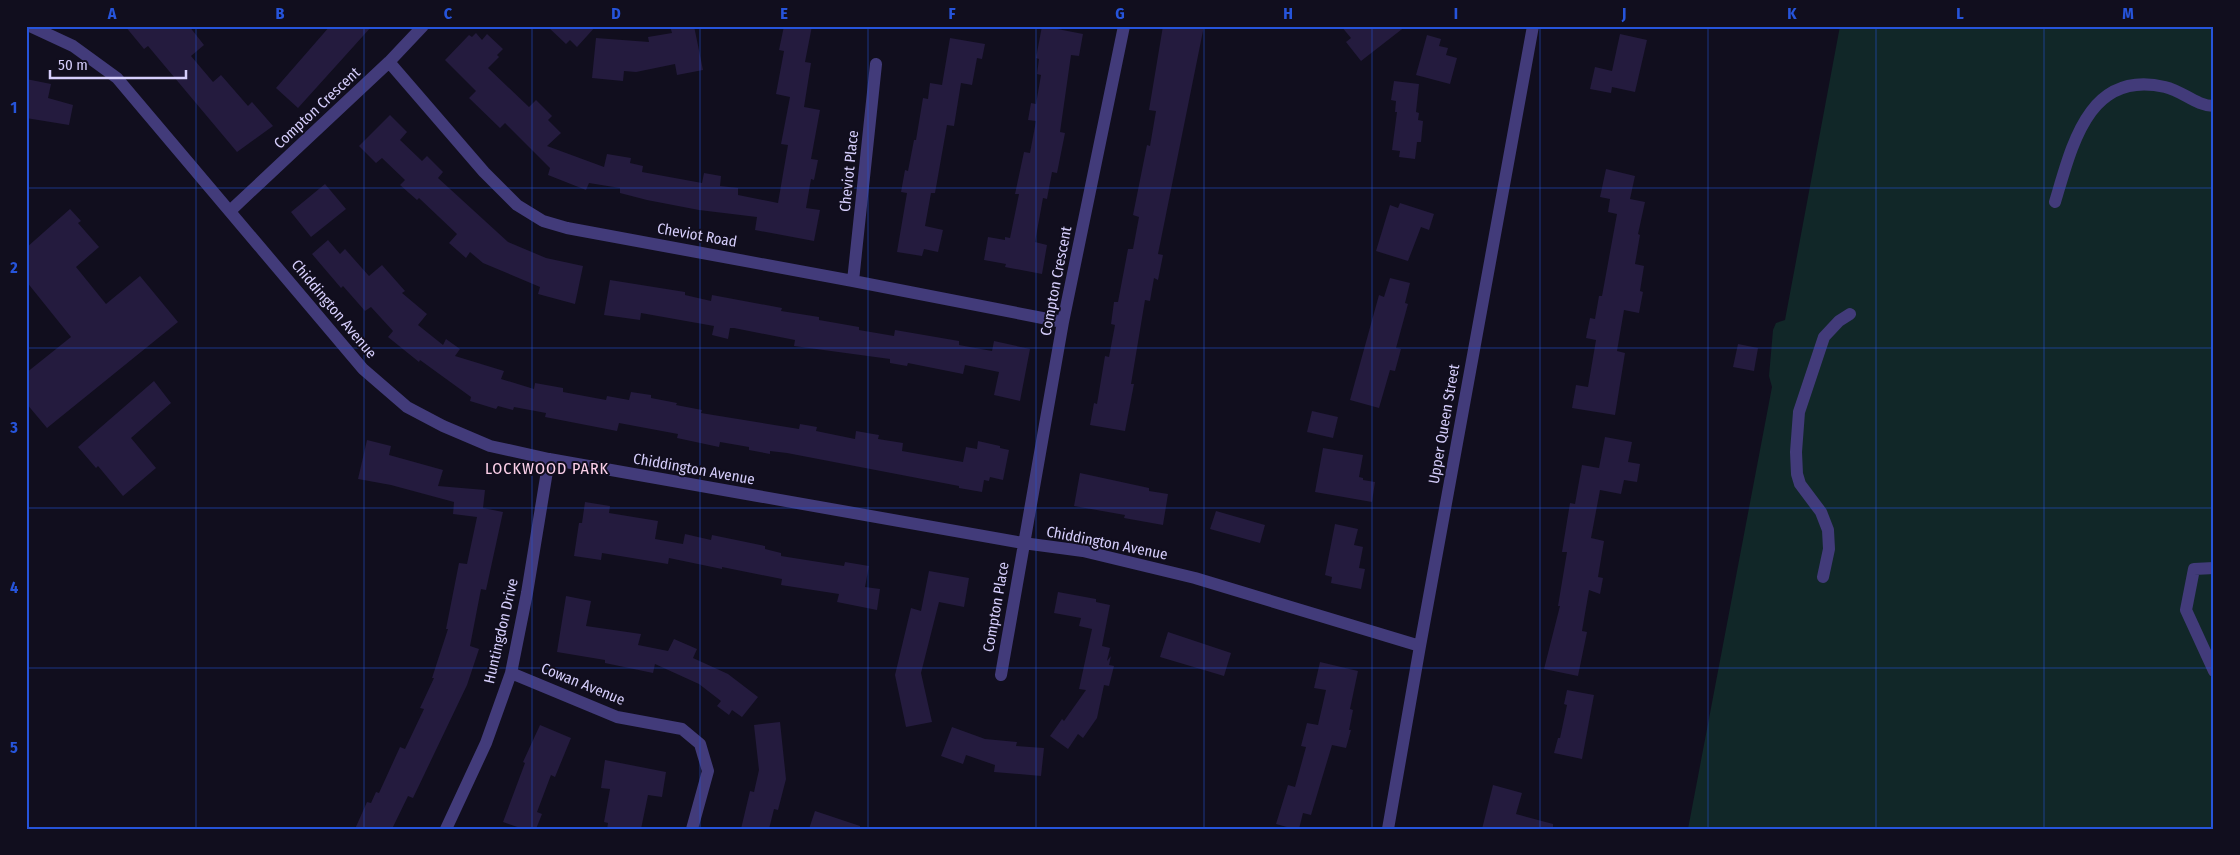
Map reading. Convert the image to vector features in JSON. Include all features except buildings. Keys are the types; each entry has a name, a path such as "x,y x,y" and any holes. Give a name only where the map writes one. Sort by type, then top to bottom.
{"street":[{"name":"Chiddington Avenue","path":"30,26 72,46 117,78 363,370 407,407 443,426 490,446 549,460 1023,543 1083,551 1195,578 1420,646"},
{"name":"Compton Crescent","path":"230,211 389,62 423,26"},
{"name":"Compton Crescent","path":"1023,543 1064,322 1124,26"},
{"name":"Upper Queen Street","path":"1388,829 1533,26"},
{"name":"Cheviot Road","path":"389,62 484,172 517,205 543,220 567,228 1064,322"},
{"name":"Cheviot Place","path":"854,281 876,64"},
{"path":"2055,202 2071,147 2090,111 2100,100 2112,92 2127,86 2146,84 2166,87 2184,94 2203,106 2214,106"},
{"path":"1823,577 1829,550 1828,530 1821,512 1800,484 1797,474 1796,452 1799,412 1824,337 1829,330 1850,314"},
{"name":"Huntingdon Drive","path":"446,829 486,743 511,673 527,593 549,460"},
{"name":"Compton Place","path":"1001,675 1023,543"},
{"path":"2214,568 2194,569 2186,610 2214,671"},
{"name":"Cowan Avenue","path":"511,673 617,717 682,729 700,744 708,771 692,829"}],"green space":[{"path":"1840,26 2214,26 2214,829 1688,829 1772,387 1769,376 1773,330 1776,323 1785,320"}],"district":[{"name":"LOCKWOOD PARK","path":"547,468"}]}
